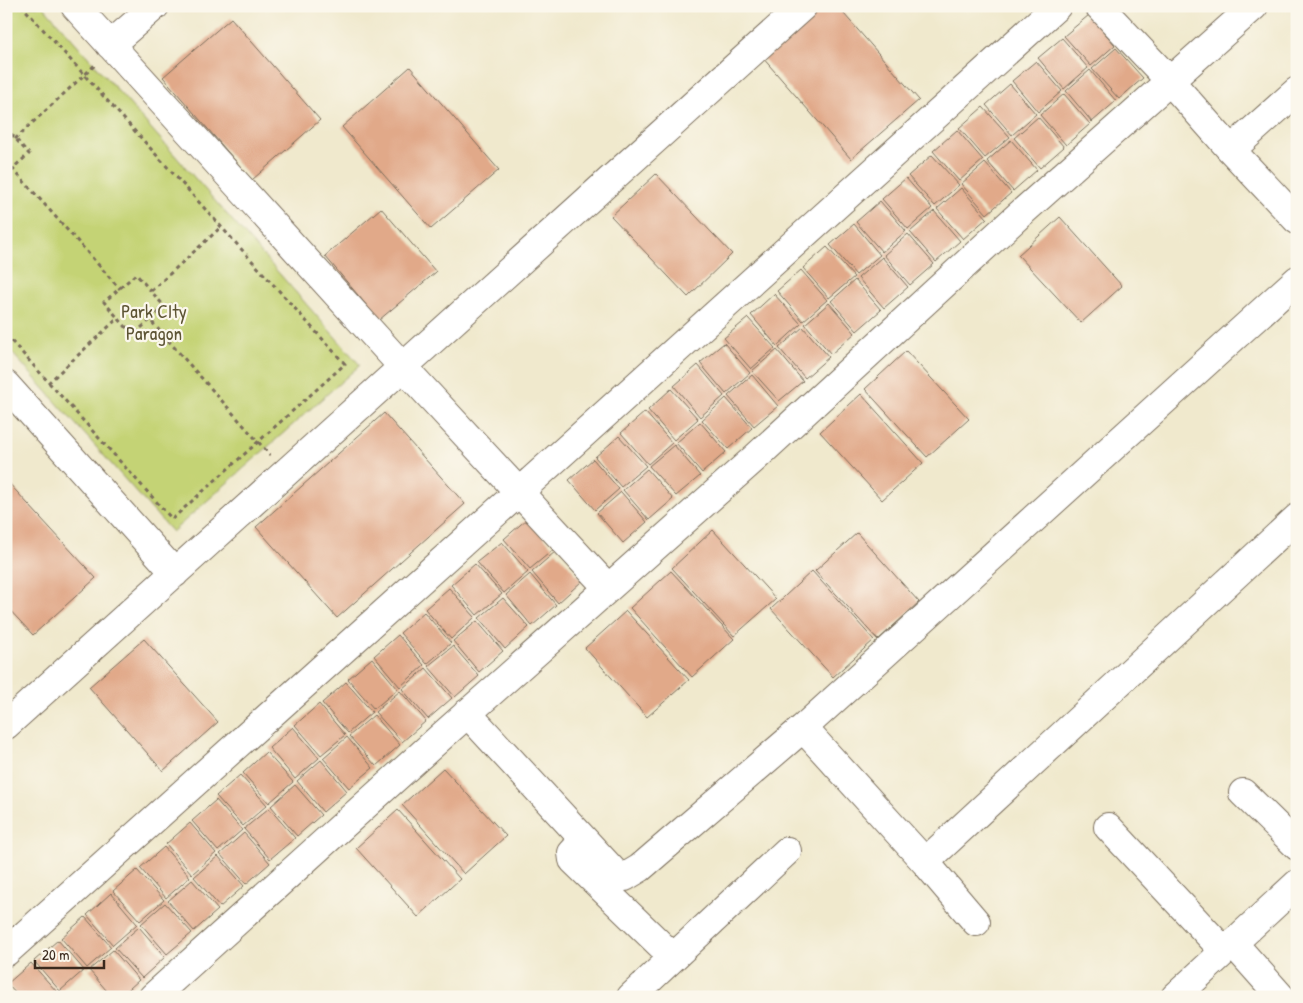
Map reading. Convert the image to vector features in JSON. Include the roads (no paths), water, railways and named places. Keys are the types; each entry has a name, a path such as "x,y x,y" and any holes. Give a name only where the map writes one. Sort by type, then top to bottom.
{"street":[{"path":"75,6 403,367 608,588"},
{"path":"111,47 156,6"},
{"path":"6,725 803,6"},
{"path":"6,952 519,492 1056,6"},
{"path":"1099,6 1297,220"},
{"path":"153,997 467,713 756,457 1018,216 1254,6"},
{"path":"1231,150 1297,91"},
{"path":"467,713 614,873 625,877 640,868 803,728 1297,280"},
{"path":"6,385 175,573"},
{"path":"925,862 1297,518"},
{"path":"803,728 925,862 976,922"},
{"path":"1243,793 1297,846"},
{"path":"1108,827 1281,997"},
{"path":"584,840 572,853 573,860 673,957"},
{"path":"631,997 787,851"},
{"path":"1175,997 1297,884"}],"park label":[{"name":"Park CIty Paragon","path":"154,322"}]}
